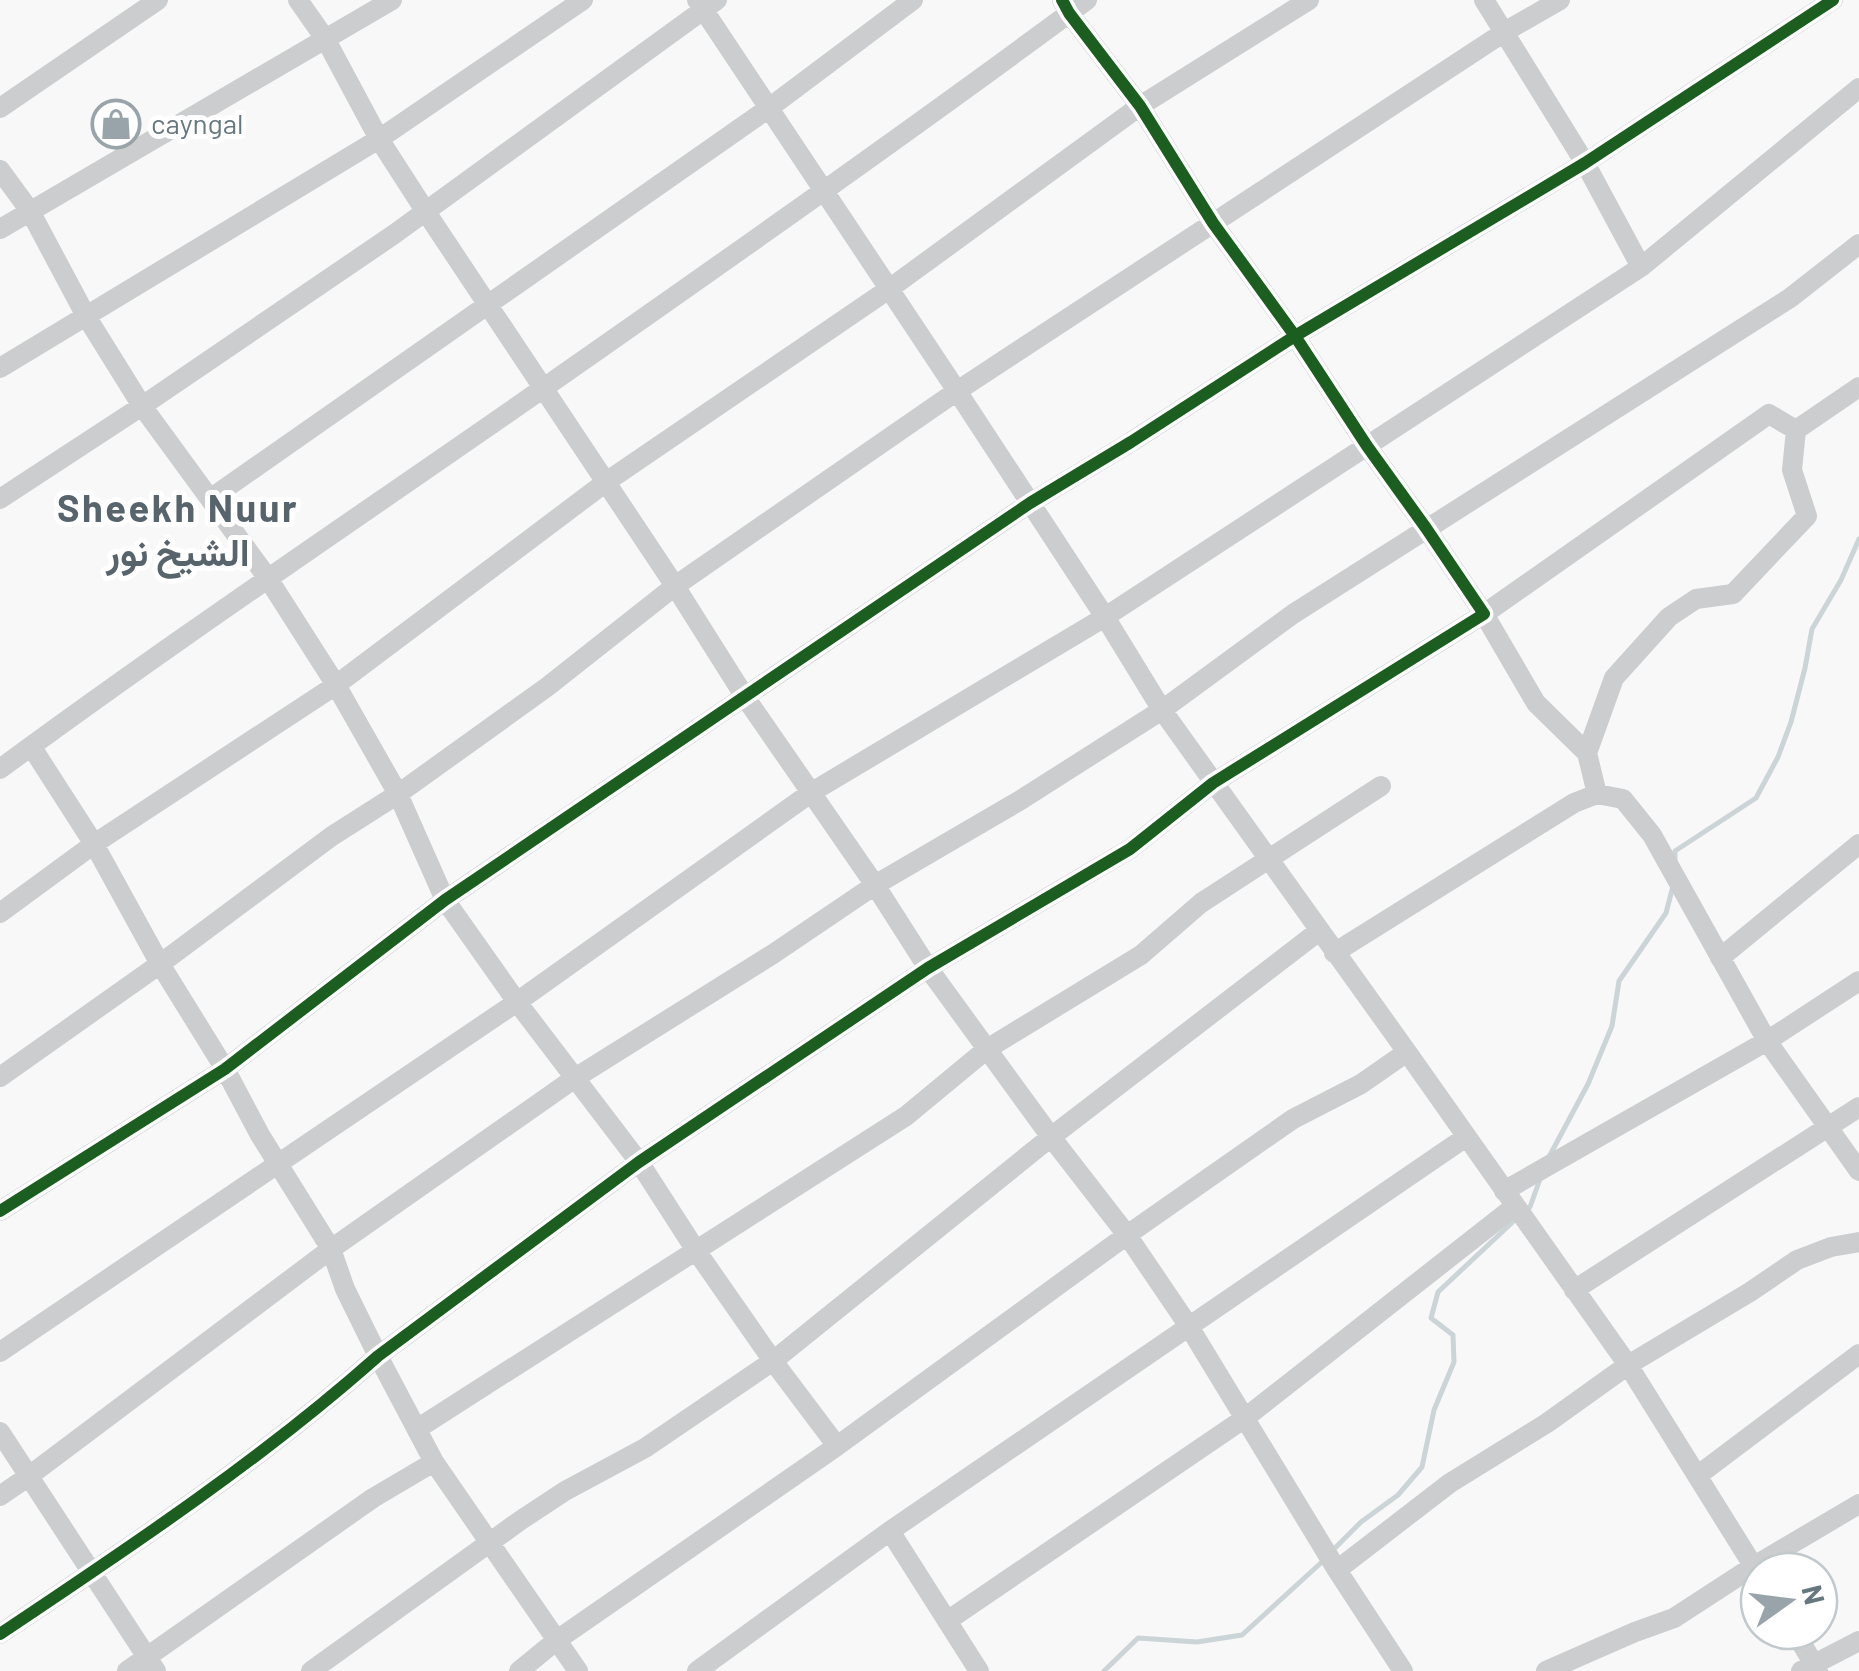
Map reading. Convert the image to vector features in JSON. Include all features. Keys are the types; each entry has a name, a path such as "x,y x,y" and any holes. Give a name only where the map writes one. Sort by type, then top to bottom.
{"street":[{"path":"0,108 158,0"},
{"path":"298,0 326,40 379,139 745,697 875,884 928,968 1128,1235 1402,1671"},
{"path":"0,228 392,0"},
{"path":"0,368 379,139 584,0"},
{"path":"210,499 769,108 913,0"},
{"path":"0,769 267,577 824,191 1066,6 1087,0"},
{"path":"0,913 94,844 336,685 606,482 889,289 1140,106 1309,0"},
{"path":"1484,0 1585,163 1641,267"},
{"path":"0,1077 332,836 398,794 547,687 675,586 957,390 1506,31 1560,0"},
{"path":"0,1211 225,1069 445,900 1030,503 1295,336 1585,163 1833,0"},
{"path":"0,499 426,212 706,3 769,108 957,390 1162,710 1628,1365 1744,1551"},
{"path":"1066,6 1140,106 1212,223 1295,336 1484,614 1536,703 1588,752"},
{"path":"0,1352 517,1002 812,792 1105,617 1641,267 1859,88"},
{"path":"0,170 30,212 86,316 142,406 267,577 336,685 398,794 445,900 639,1162 773,1361 837,1446"},
{"path":"0,1496 330,1249 575,1078 773,954 875,884 1019,801 1162,710 1293,614 1790,298 1859,244"},
{"path":"1597,794 1588,752 1614,678 1669,617 1696,599 1733,594 1806,516 1792,470 1796,430 1859,387"},
{"path":"0,1634 199,1500 378,1356 639,1162 928,968 1130,849 1214,782 1484,614 1770,414 1796,430"},
{"path":"32,746 94,844 160,964 330,1249 378,1356 434,1462 578,1671"},
{"path":"418,1428 906,1116 987,1049 1141,956 1201,903 1381,786"},
{"path":"1334,953 1574,804 1597,794 1624,799 1652,836 1767,1042 1859,1171"},
{"path":"1720,958 1859,844"},
{"path":"311,1671 565,1491 645,1448 773,1361 1052,1137 1318,931"},
{"path":"947,1620 1245,1418 1509,1198 1767,1042 1859,981"},
{"path":"518,1671 1293,1120 1361,1084 1407,1052"},
{"path":"1574,1290 1859,1107"},
{"path":"697,1671 890,1531 1466,1137"},
{"path":"1338,1570 1450,1483 1547,1424 1628,1365 1797,1260 1831,1247 1859,1242"},
{"path":"1697,1476 1859,1354"},
{"path":"0,1432 151,1664"},
{"path":"128,1671 151,1664 373,1498 434,1462"},
{"path":"1787,1551 1859,1504"},
{"path":"890,1531 979,1671"},
{"path":"1546,1671 1674,1618 1739,1581"},
{"path":"1811,1668 1859,1641"}],"waterway":[{"path":"1675,861 1675,851 1756,798 1791,722 1812,629 1841,580 1859,539"},
{"path":"1550,1155 1588,1084 1612,1026 1619,981 1666,913 1673,886"},
{"path":"1526,1209 1540,1179"},
{"path":"1334,1549 1361,1522 1398,1495 1422,1467 1434,1410 1454,1362 1453,1335 1431,1318 1438,1292 1518,1217"},
{"path":"1104,1671 1138,1638 1197,1642 1242,1635 1323,1561"}],"cycle path":[{"path":"0,1634 241,1467 378,1356 639,1162 928,968 1130,849 1213,783 1484,614 1295,336 1213,223 1140,106 1062,0"},
{"path":"0,1211 225,1069 445,900 1030,503 1295,336 1585,163 1833,0"}],"place":[{"name":"cayngal","path":"116,124"}],"district":[{"name":"Sheekh Nuur الشيخ نور","path":"178,531"}]}
